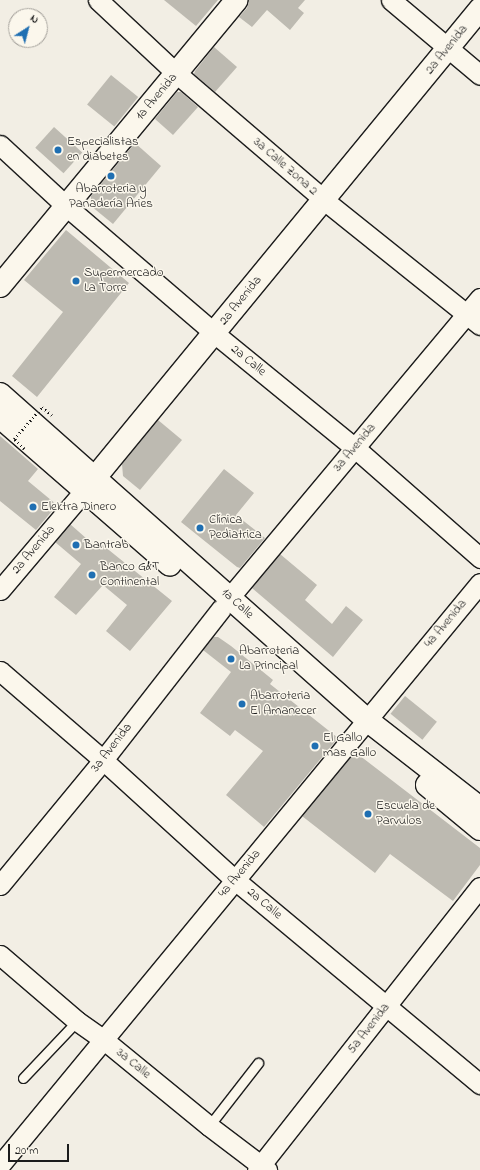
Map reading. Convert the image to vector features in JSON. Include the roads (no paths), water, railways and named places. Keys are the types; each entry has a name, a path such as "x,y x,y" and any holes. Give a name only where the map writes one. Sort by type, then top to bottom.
{"street":[{"name":"3a Calle Zona 2","path":"98,0 176,73 324,200 473,320"},
{"name":"1a Avenida","path":"0,286 237,0"},
{"path":"391,0 480,75"},
{"name":"2a Avenida","path":"0,590 214,334 480,10"},
{"name":"2a Calle","path":"0,145 66,206 214,334 355,448 480,558"},
{"name":"3a Avenida","path":"0,884 103,760 225,603 355,448 473,320 480,298"},
{"name":"1a Calle","path":"0,394 89,484 480,828"},
{"name":"1a Calle","path":"0,417 89,484"},
{"name":"4a Avenida","path":"0,1165 480,583"},
{"name":"2a Calle","path":"0,671 103,760 235,880 480,1084"},
{"name":"1a Calle","path":"363,725 480,808"},
{"name":"5a Avenida","path":"262,1168 386,1006 480,887"},
{"name":"3a Calle","path":"0,955 77,1021 104,1040 262,1168"}],"lane":[{"path":"23,1078 77,1021"},
{"path":"210,1126 258,1063"}],"place":[{"name":"Especialistas en diabetes","path":"58,150"},
{"name":"Abarroteria y Panadería Aries","path":"111,176"},
{"name":"Supermercado La Torre","path":"76,281"},
{"name":"Elektra Dinero","path":"33,507"},
{"name":"Clínica Pediatrica","path":"200,528"},
{"name":"Bantrab","path":"76,545"},
{"name":"Banco G&T Continental","path":"92,575"},
{"name":"Abarroteria La Principal","path":"231,659"},
{"name":"Abarroteria El Amanecer","path":"242,704"},
{"name":"El Gallo mas Gallo","path":"315,746"},
{"name":"Escuela de Parvulos","path":"368,814"}]}
